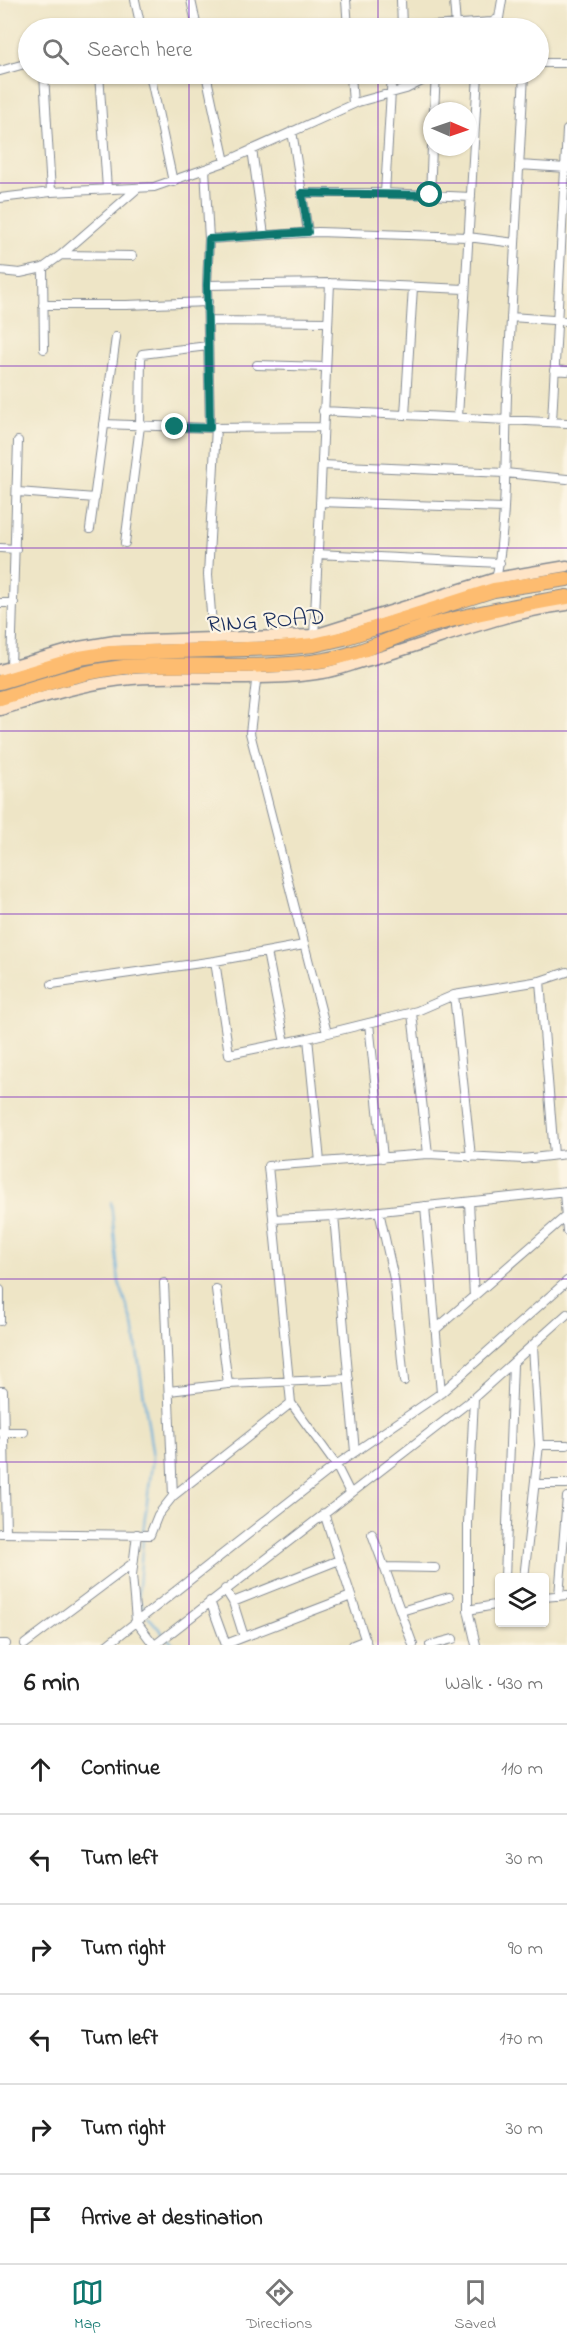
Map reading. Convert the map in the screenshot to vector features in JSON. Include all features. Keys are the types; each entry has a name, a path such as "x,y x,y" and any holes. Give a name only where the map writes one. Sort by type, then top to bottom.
{"highway":[{"name":"RING ROAD","path":"0,682 80,658 110,652 280,648 314,640 344,638 495,584 567,579"},
{"name":"RING ROAD","path":"0,698 66,678 111,669 257,671 325,660 427,626 504,608 567,597"}],"street":[{"path":"135,0 139,18"},
{"path":"191,0 195,18"},
{"path":"346,0 347,18"},
{"path":"401,0 401,18"},
{"path":"454,0 455,18"},
{"path":"497,18 502,0"},
{"path":"549,63 567,63"},
{"path":"0,71 18,66"},
{"path":"45,84 51,192"},
{"path":"100,84 107,189"},
{"path":"152,84 173,182"},
{"path":"208,84 225,162"},
{"path":"352,84 353,104"},
{"path":"385,193 392,84"},
{"path":"0,198 51,192 154,187 173,182 225,162 353,104 391,94 416,84"},
{"path":"434,102 435,84"},
{"path":"458,417 477,84"},
{"path":"523,84 506,420 504,508 500,563 495,584 567,566"},
{"path":"552,422 556,320 563,268 567,130"},
{"path":"292,131 308,232"},
{"path":"252,149 264,235"},
{"path":"430,195 432,156"},
{"path":"519,165 566,168"},
{"path":"205,169 209,239 208,346 213,427 208,575 213,638"},
{"path":"0,271 20,273 43,268 138,188"},
{"path":"302,193 385,193 471,197"},
{"path":"209,239 308,232 468,237 515,243"},
{"path":"61,255 132,256"},
{"path":"43,268 44,349"},
{"path":"207,285 330,283 465,289"},
{"path":"18,441 14,603 5,668 104,642 213,638 314,640 330,283"},
{"path":"405,415 413,287"},
{"path":"43,305 208,302"},
{"path":"511,318 567,321"},
{"path":"208,321 328,322"},
{"path":"90,529 116,337"},
{"path":"125,543 140,426 142,354 208,346"},
{"path":"257,365 325,367"},
{"path":"554,370 567,371"},
{"path":"323,411 567,423"},
{"path":"104,424 322,427"},
{"path":"322,465 505,473 567,479"},
{"path":"18,492 95,498"},
{"path":"320,502 504,508"},
{"path":"0,548 16,549"},
{"path":"317,554 500,563"},
{"path":"0,603 14,603"},
{"path":"0,710 73,688 107,681 257,671 324,673 388,656 512,614 567,604"},
{"path":"257,671 250,733 327,1033"},
{"path":"52,984 215,961 304,945"},
{"path":"267,952 285,1043"},
{"path":"215,961 229,1054 308,1038 412,1012 454,995 540,981 567,972"},
{"path":"540,981 554,1155"},
{"path":"454,995 471,1157"},
{"path":"412,1012 428,1154"},
{"path":"369,1023 383,1158"},
{"path":"308,1038 320,1162"},
{"path":"350,1493 336,1465 291,1403 268,1166 428,1154 523,1159 567,1154"},
{"path":"273,1220 334,1216 565,1191 567,1231"},
{"path":"469,1202 474,1297"},
{"path":"425,1206 441,1394"},
{"path":"379,1211 394,1279 404,1381"},
{"path":"334,1216 355,1452"},
{"path":"435,1330 566,1216"},
{"path":"107,1645 336,1465 441,1394 567,1281"},
{"path":"164,1283 173,1496"},
{"path":"216,1289 228,1384"},
{"path":"0,1290 0,1321"},
{"path":"137,1534 133,1563 136,1621 154,1645 474,1398 567,1314"},
{"path":"525,1573 539,1445 533,1346"},
{"path":"506,1573 513,1364"},
{"path":"169,1391 228,1384 350,1379"},
{"path":"0,1391 3,1391 3,1533 150,1535 158,1515 173,1496 291,1403"},
{"path":"474,1398 468,1523 468,1610 476,1645"},
{"path":"2,1432 24,1432"},
{"path":"539,1445 567,1445"},
{"path":"535,1484 567,1484"},
{"path":"563,1595 567,1497"},
{"path":"324,1513 366,1643 353,1645"},
{"path":"372,1534 413,1645"},
{"path":"233,1602 339,1560"},
{"path":"25,1644 133,1563"},
{"path":"384,1567 435,1568"},
{"path":"225,1589 233,1602 244,1637"},
{"path":"210,1601 226,1645 351,1596"},
{"path":"401,1611 449,1598"},
{"path":"468,1610 495,1605"},
{"path":"430,1645 453,1639"}],"waterway":[{"path":"111,1202 119,1282 133,1324 153,1457 143,1532"},
{"path":"143,1538 138,1598 145,1612"},
{"path":"148,1616 164,1635"},
{"path":"168,1639 175,1645"}],"route":[{"path":"175,427 210,428 207,285 209,239 308,232 302,193 430,195"}]}
